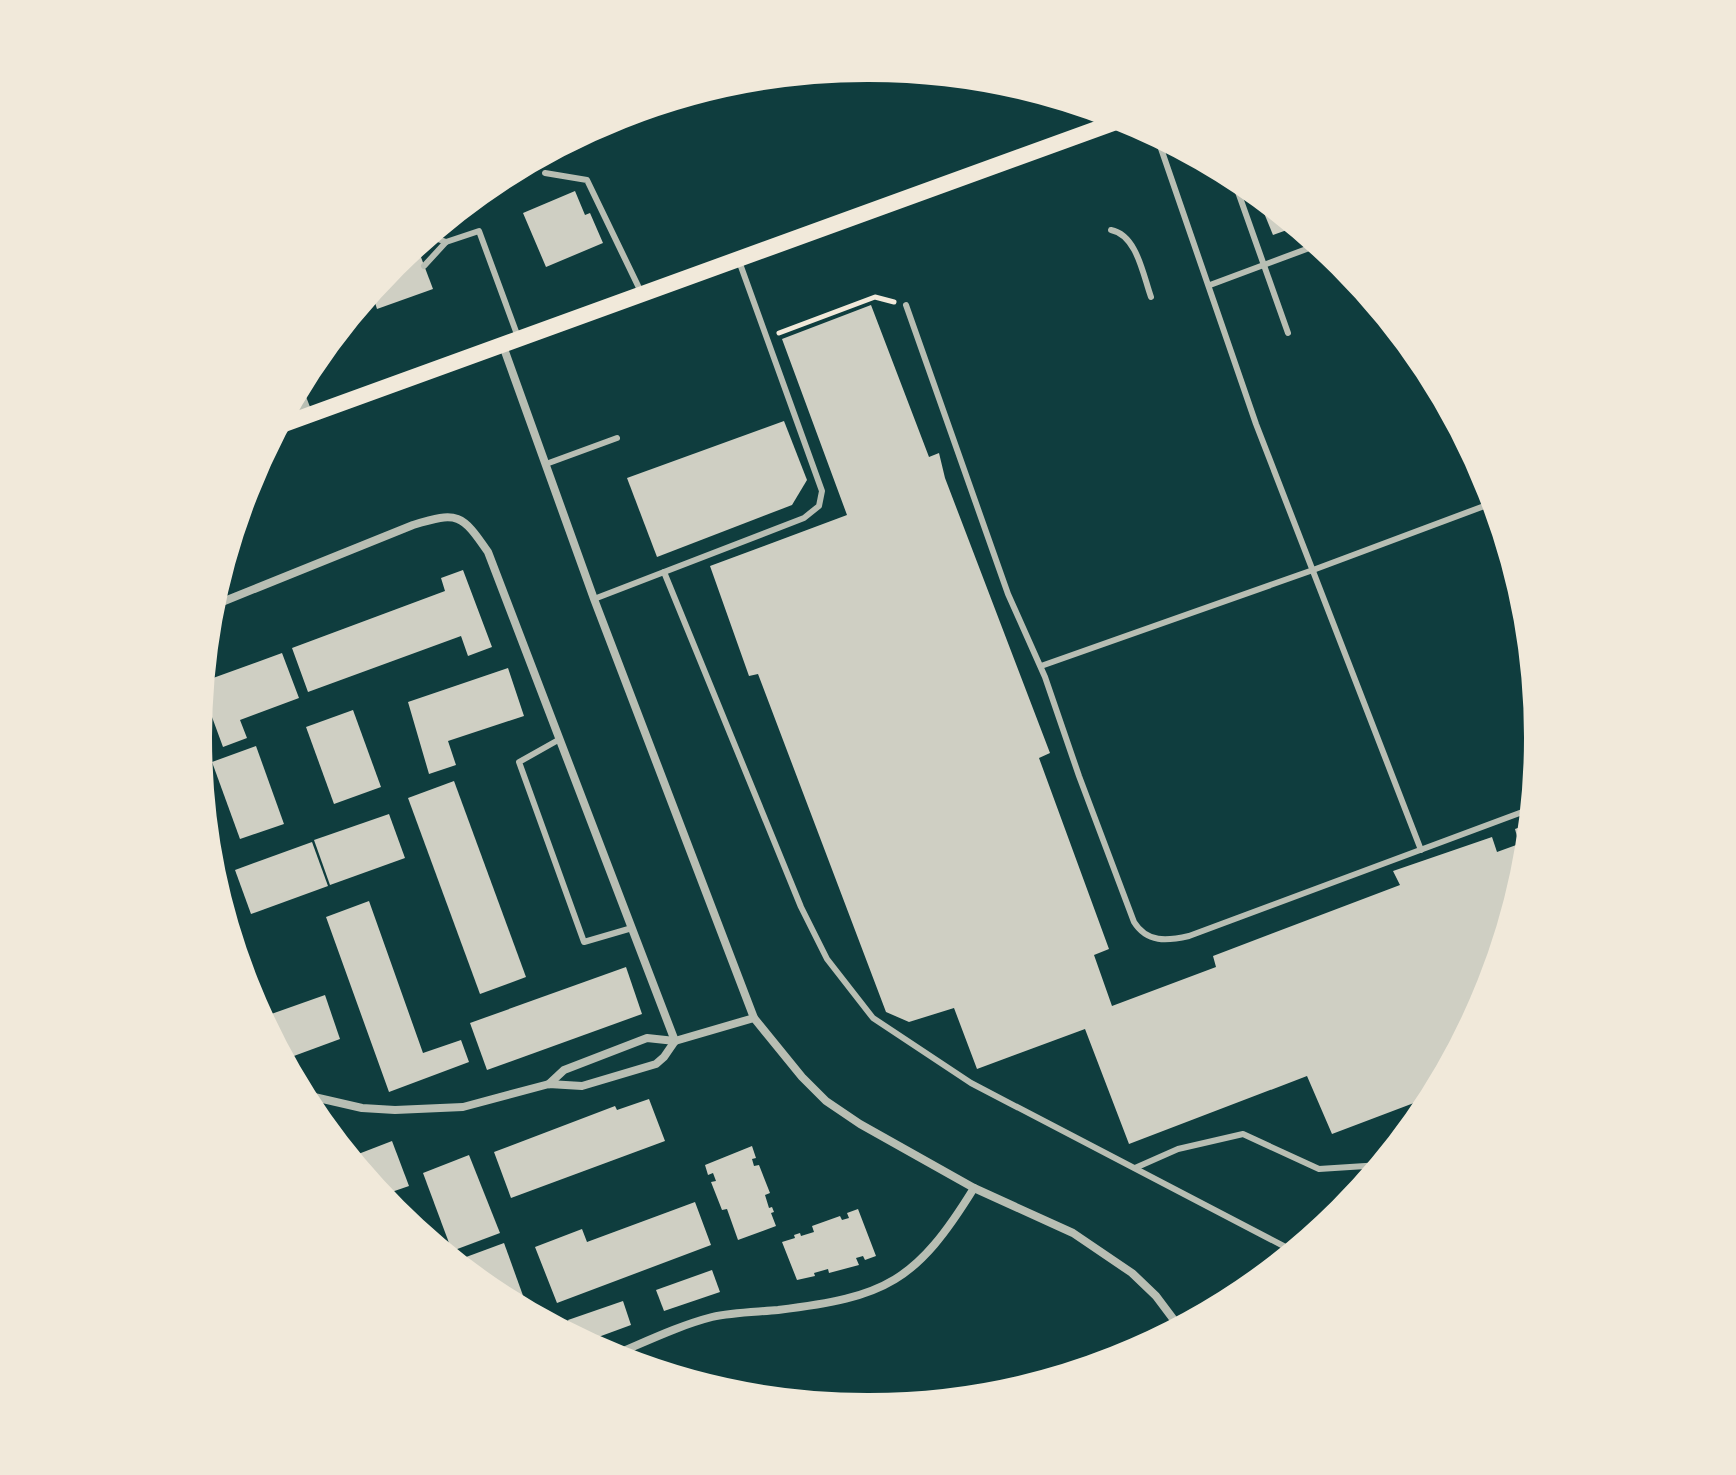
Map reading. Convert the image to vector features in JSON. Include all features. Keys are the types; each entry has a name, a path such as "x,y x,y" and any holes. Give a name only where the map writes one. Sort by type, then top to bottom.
{"main road":[{"path":"292,421 1107,125"}],"street":[{"path":"511,343 546,464 594,599 754,1018 802,1077 826,1101 860,1124 974,1188 1073,1233 1132,1273 1156,1296 1174,1319"},
{"path":"302,405 306,416"},
{"path":"225,601 442,516 458,517 474,531 488,552 675,1041"},
{"path":"549,1084 574,1065 647,1038 675,1041 754,1018"},
{"path":"318,1098 362,1108 420,1110 463,1107 549,1084 582,1086 656,1064 675,1041"},
{"path":"628,1350 712,1317 836,1303 872,1293 898,1279 925,1256 974,1188"}],"lane":[{"path":"1161,149 1256,424 1421,850"},
{"path":"545,173 587,180 643,295"},
{"path":"1239,195 1288,333"},
{"path":"1111,230 1123,234 1131,243 1151,297"},
{"path":"424,266 446,242 479,231 511,343"},
{"path":"439,239 446,242"},
{"path":"1210,285 1308,249"},
{"path":"594,599 804,518 819,506 822,491 739,260"},
{"path":"906,305 1008,594 1041,666 1134,922 1143,934 1164,940 1189,936 1521,812"},
{"path":"546,464 617,438"},
{"path":"1041,666 1483,506"},
{"path":"664,572 801,907 827,959 873,1018 971,1083 1284,1246"},
{"path":"560,739 519,762 584,942 632,928"},
{"path":"1134,1168 1178,1149 1243,1134 1319,1169 1366,1166"}],"path":[{"path":"767,338 875,297 906,305"}],"building":[{"path":"575,191 585,215 590,213 603,243 546,267 523,213"},
{"path":"1264,213 1286,230 1273,235"},
{"path":"421,256 433,289 377,309 375,303"},
{"path":"871,305 929,457 939,453 945,478 1050,753 1039,758 1109,949 1094,955 1112,1006 1216,967 1213,956 1400,885 1393,871 1492,837 1497,852 1516,845 1491,949 1458,1028 1415,1102 1332,1134 1307,1076 1129,1144 1085,1029 977,1069 954,1008 909,1022 886,1012 758,674 749,676 710,566 847,515 782,339"},
{"path":"784,421 807,480 792,505 657,557 627,478"},
{"path":"463,570 492,647 468,656 461,636 308,692 292,648 445,591 441,578"},
{"path":"282,653 299,698 240,720 247,738 223,747 211,714 214,678"},
{"path":"508,668 524,716 448,741 456,765 429,774 408,702"},
{"path":"353,710 381,787 334,804 306,727"},
{"path":"256,746 284,824 240,839 212,762"},
{"path":"454,781 526,977 480,994 408,798"},
{"path":"389,814 405,858 330,885 314,840"},
{"path":"312,842 328,886 251,914 235,870"},
{"path":"369,901 423,1053 461,1040 469,1062 389,1092 326,917"},
{"path":"626,967 642,1014 487,1070 470,1023"},
{"path":"325,995 340,1039 294,1056 272,1014"},
{"path":"649,1099 665,1141 511,1198 494,1152 615,1106 617,1110"},
{"path":"392,1141 409,1186 393,1191 359,1154"},
{"path":"752,1146 756,1158 752,1159 754,1166 759,1165 770,1193 765,1195 769,1208 772,1207 774,1212 771,1213 776,1226 738,1240 727,1209 722,1210 711,1182 716,1181 713,1173 708,1175 705,1165"},
{"path":"469,1155 500,1233 456,1249 450,1244 423,1173"},
{"path":"695,1202 711,1245 557,1303 535,1247 582,1229 587,1242"},
{"path":"858,1209 876,1256 865,1260 863,1256 856,1258 859,1265 829,1273 828,1269 797,1280 782,1242 800,1233 801,1236 814,1232 812,1226 840,1216 842,1220 849,1218 847,1213"},
{"path":"504,1243 524,1297 503,1284 466,1257"},
{"path":"712,1270 720,1292 664,1311 656,1290"},
{"path":"623,1301 631,1325 599,1337 568,1320"}]}
